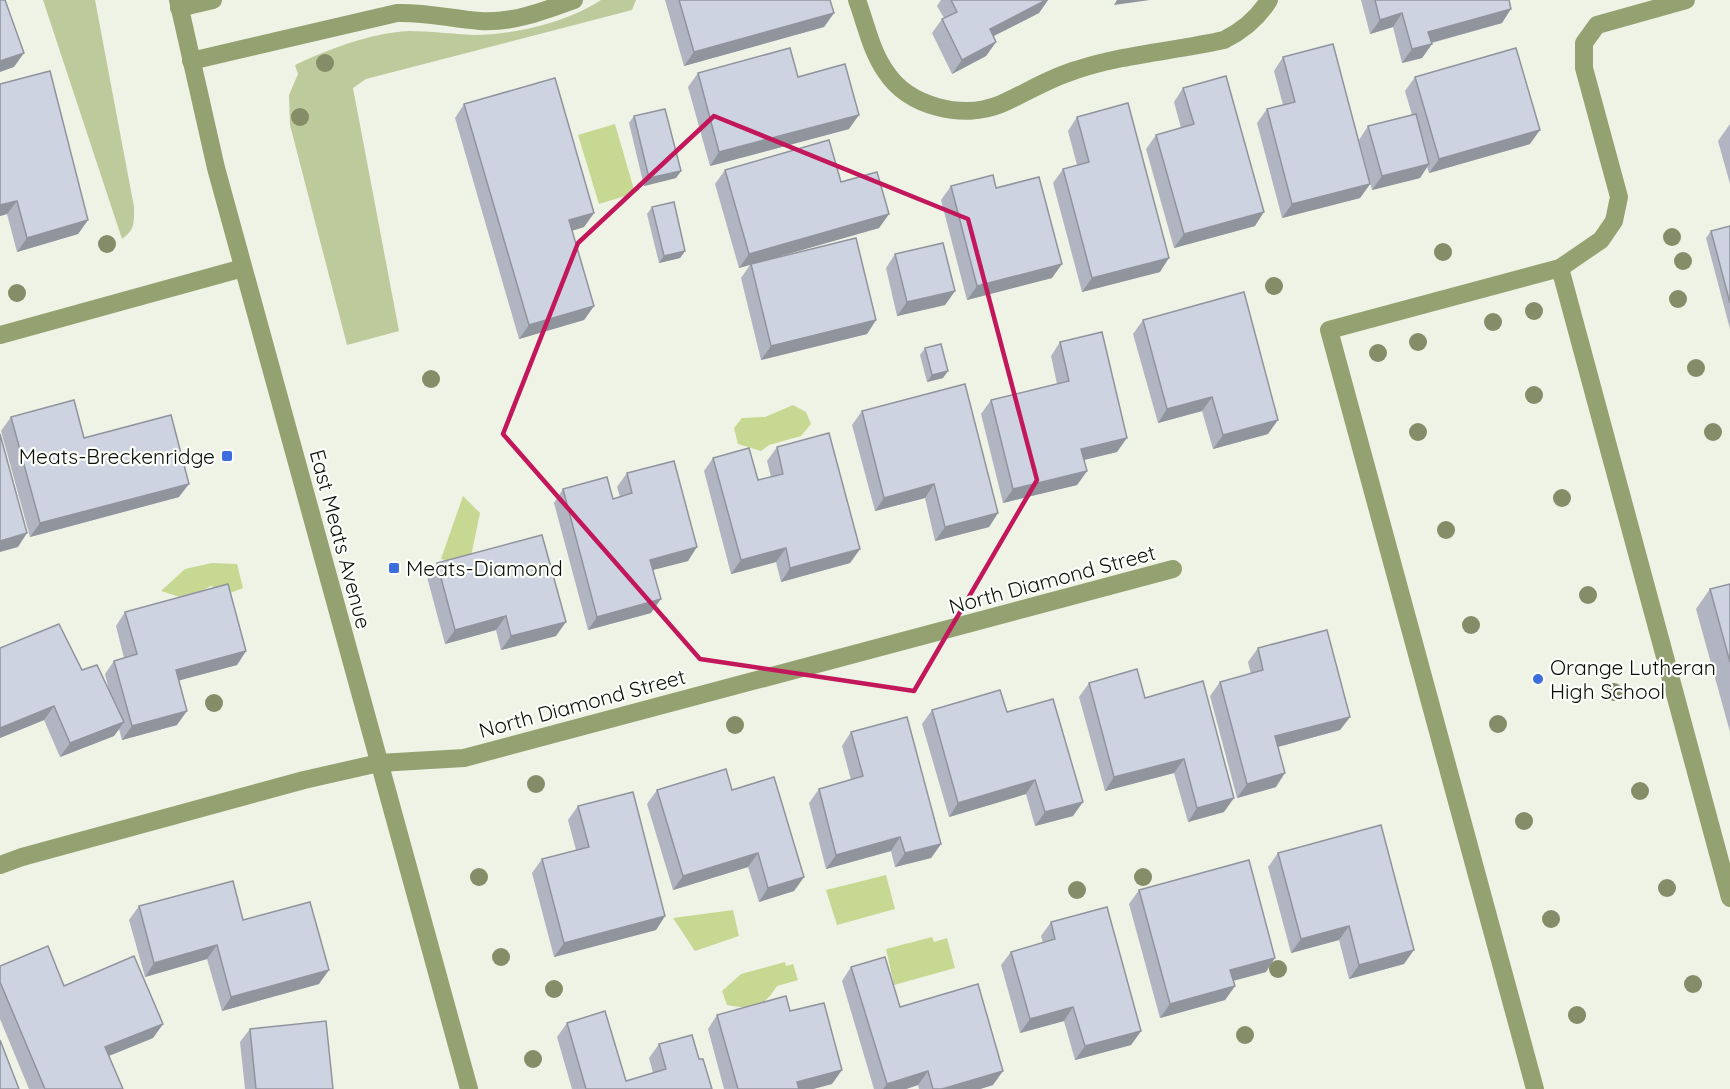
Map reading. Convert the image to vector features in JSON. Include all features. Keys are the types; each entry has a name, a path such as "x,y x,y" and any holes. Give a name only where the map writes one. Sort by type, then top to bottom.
{"street":[{"path":"178,4 213,0"},
{"path":"191,61 398,13 418,12 482,21 506,20 544,12 574,0"},
{"path":"857,0 877,57 886,74 903,90 930,105 954,111 977,110 999,105 1042,83 1097,63 1224,40 1238,33 1255,19 1269,0"},
{"path":"1536,1089 1329,330 1560,268 1601,240 1614,221 1619,197 1584,68 1584,43 1597,25 1686,0"},
{"name":"East Meats Avenue","path":"178,4 216,168 469,1089"},
{"path":"0,335 243,268"},
{"path":"1560,268 1730,898"},
{"name":"North Diamond Street","path":"0,865 292,783 379,763 464,758 1173,569"}],"highlighted area":[{"path":"714,116 968,219 1037,480 914,691 700,659 503,434 578,243"}],"shaded area":[{"path":"43,0 95,0 134,207 133,226 122,239"},
{"path":"601,0 636,0 632,10 366,79 353,88 399,331 347,345 290,125 289,95 298,74 295,65 350,43 394,32 417,31 474,35 523,30 573,15"},
{"path":"615,124 635,193 599,204 578,135"},
{"path":"793,405 806,412 811,424 801,436 769,445 761,451 738,444 734,428 742,418 765,417"},
{"path":"463,496 480,513 469,566 441,559"},
{"path":"212,563 237,564 243,588 230,593 211,586 186,599 161,591 185,569"},
{"path":"886,875 895,909 837,925 826,890"},
{"path":"733,910 739,936 695,951 673,918"},
{"path":"932,937 934,942 947,938 955,968 894,985 886,949"},
{"path":"785,962 786,966 793,964 798,980 777,986 767,999 756,1006 727,1005 722,991 741,974"}],"building":[{"path":"0,0 5,0 24,53 0,61"},
{"path":"679,0 830,0 834,13 694,52"},
{"path":"951,0 1046,0 990,29 996,42 962,60 942,19 957,12"},
{"path":"1375,0 1509,0 1511,9 1428,32 1432,44 1412,49 1402,13 1380,20"},
{"path":"1333,44 1370,184 1292,204 1267,109 1295,102 1283,57"},
{"path":"790,48 798,77 845,64 859,115 719,152 698,73"},
{"path":"1516,48 1540,130 1439,159 1415,77"},
{"path":"50,71 88,220 27,238 17,201 0,205 0,84"},
{"path":"1226,76 1264,212 1184,234 1156,135 1194,124 1183,88"},
{"path":"555,78 594,213 569,220 594,306 529,325 464,104"},
{"path":"1128,103 1169,258 1092,278 1063,169 1089,162 1077,117"},
{"path":"665,109 681,171 649,178 634,116"},
{"path":"1416,114 1429,164 1382,176 1368,126"},
{"path":"829,140 841,182 877,172 889,214 749,254 725,170"},
{"path":"993,175 996,188 1039,177 1062,264 977,286 951,186"},
{"path":"674,202 685,251 664,256 652,207"},
{"path":"1730,226 1730,303 1711,231"},
{"path":"856,238 876,320 771,346 751,264"},
{"path":"943,243 955,291 907,302 895,254"},
{"path":"1244,292 1278,420 1223,435 1212,397 1167,409 1143,320"},
{"path":"1102,332 1127,438 1081,449 1087,471 1013,489 991,400 1069,381 1060,342"},
{"path":"941,344 948,371 932,375 925,348"},
{"path":"965,384 998,513 945,527 934,484 884,498 862,411"},
{"path":"74,400 84,438 171,415 189,484 40,523 11,417"},
{"path":"829,433 860,549 790,568 786,548 741,560 713,458 749,448 758,480 783,474 777,447"},
{"path":"0,434 27,533 0,541"},
{"path":"674,461 697,547 650,560 661,599 597,617 563,489 607,477 613,499 632,493 627,473"},
{"path":"542,535 566,622 511,636 506,616 455,630 437,563"},
{"path":"228,584 246,651 176,670 187,711 132,726 114,661 137,654 125,612"},
{"path":"1730,584 1730,662 1710,589"},
{"path":"59,624 82,670 97,665 124,722 70,743 54,706 0,728 0,648"},
{"path":"1327,630 1350,717 1275,736 1285,773 1247,784 1220,682 1263,670 1258,648"},
{"path":"1137,669 1145,698 1203,681 1234,798 1197,808 1184,759 1114,777 1089,683"},
{"path":"1000,690 1007,712 1053,699 1083,802 1045,812 1035,780 958,803 932,710"},
{"path":"907,717 941,844 905,853 900,837 836,855 819,789 863,776 851,732"},
{"path":"726,769 732,790 774,777 804,877 768,888 758,853 683,876 657,790"},
{"path":"633,792 665,916 564,943 542,859 589,847 578,806"},
{"path":"1381,825 1414,950 1359,965 1349,926 1301,939 1278,853"},
{"path":"1249,860 1275,958 1230,970 1235,986 1170,1004 1139,890"},
{"path":"233,881 243,920 310,902 329,970 231,997 217,945 154,963 139,906"},
{"path":"1107,907 1141,1031 1085,1046 1073,1007 1030,1019 1011,952 1055,939 1051,922"},
{"path":"48,946 64,986 134,956 163,1024 105,1047 123,1089 45,1089 0,982 0,966"},
{"path":"885,957 900,1007 978,984 1003,1071 942,1089 933,1089 928,1071 887,1084 851,967"},
{"path":"786,996 790,1011 824,1003 842,1070 797,1082 799,1089 738,1089 717,1015"},
{"path":"605,1011 626,1081 666,1069 659,1044 692,1035 699,1059 703,1059 712,1089 586,1089 567,1023"},
{"path":"326,1021 333,1089 256,1089 250,1029"},
{"path":"0,1040 19,1089 0,1089"}],"place":[{"name":"Meats-Breckenridge","path":"227,456"},
{"name":"Meats-Diamond","path":"394,568"},
{"name":"Orange Lutheran High School","path":"1538,679"}]}
